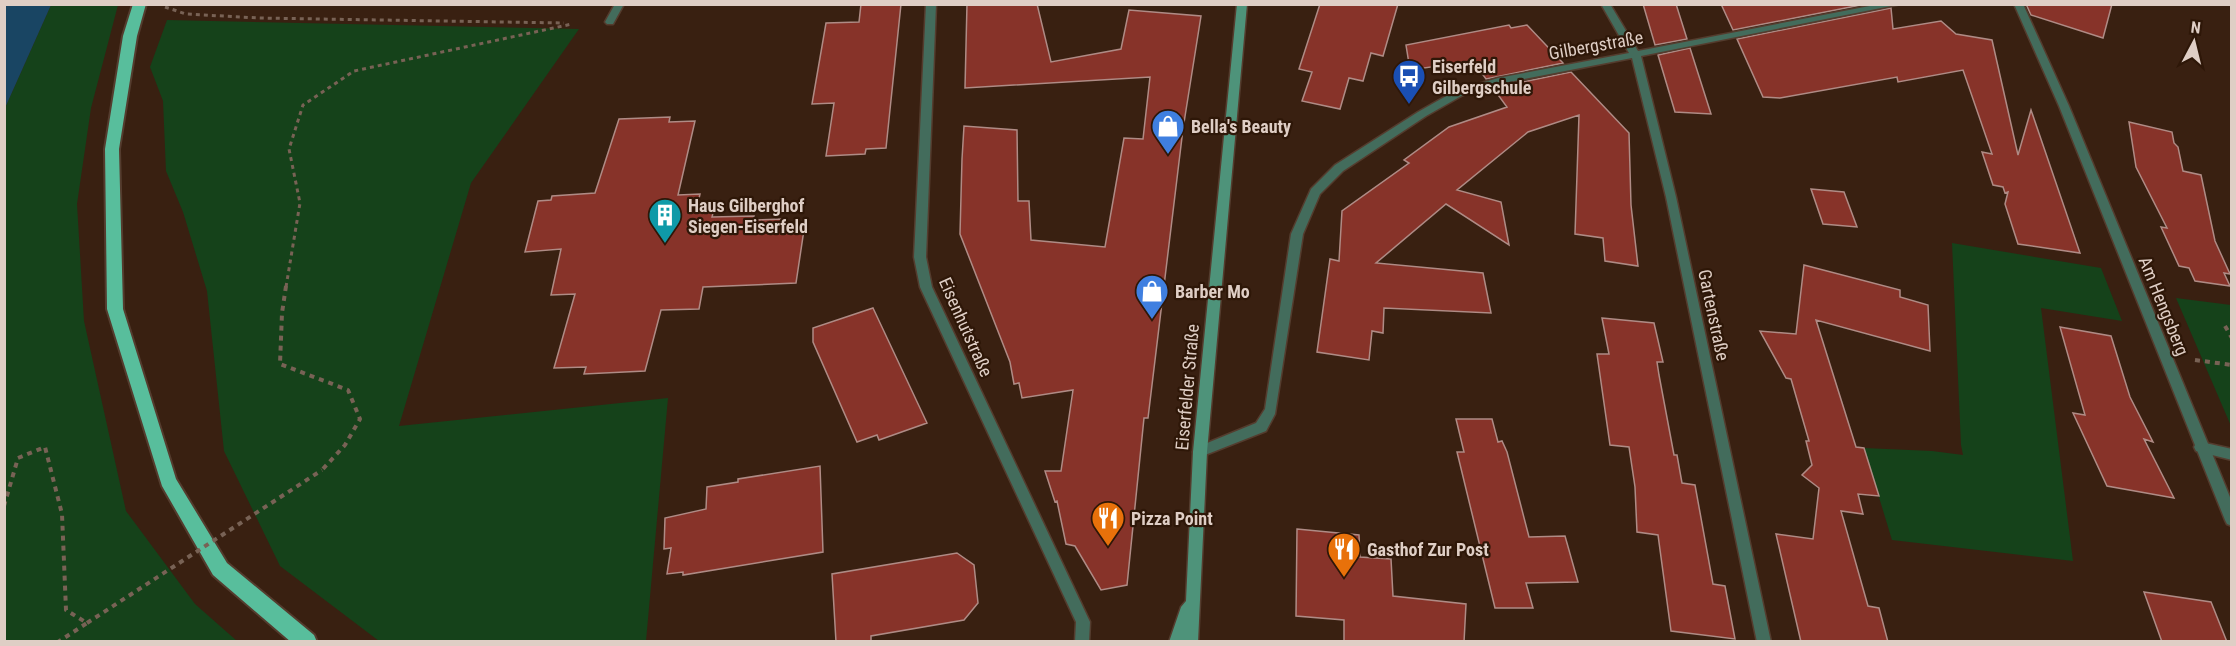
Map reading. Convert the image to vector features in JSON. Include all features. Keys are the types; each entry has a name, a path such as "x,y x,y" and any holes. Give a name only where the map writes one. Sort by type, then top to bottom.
{"highway":[{"path":"140,4 130,36 112,149 115,309 168,481 220,569 307,642"}],"main road":[{"name":"Eiserfelder Straße","path":"1191,642 1200,452 1242,4"},
{"name":"Eiserfelder Straße","path":"1176,642 1192,594"}],"street":[{"path":"610,22 620,4"},
{"name":"Eisenhutstraße","path":"931,4 920,257 926,287 1083,622 1082,642"},
{"name":"Gartenstraße","path":"1605,4 1636,56 1671,197 1764,642"},
{"name":"Gilbergstraße","path":"1200,452 1261,428 1272,410 1297,234 1315,192 1339,168 1459,93 1498,81 1898,4"},
{"name":"Am Hengsberg","path":"2018,4 2064,106 2232,520"},
{"path":"2201,447 2232,455"}],"path":[{"path":"58,642 322,470 345,445 360,419 348,390 280,364 282,313 300,203 289,149 303,105 354,70 572,24 259,18 186,14 159,4"},
{"path":"2232,327 2225,326 2232,338"},
{"path":"4,506 18,458 45,447 62,514 66,610 87,623"}],"green space":[{"path":"51,5 118,5 91,108 77,204 84,321 126,511 195,604 237,641 5,642 5,108"},
{"path":"167,20 579,29 471,183 399,426 668,398 646,641 379,641 280,566 224,451 207,291 183,212 166,171 163,101 150,67"},
{"path":"1952,243 2101,268 2122,321 2041,308 2073,561 1892,540 1864,448 1932,451 1963,455"},
{"path":"2176,298 2231,305 2231,426"}],"water":[{"path":"4,5 51,5 5,108"}],"building":[{"path":"861,4 901,4 886,148 866,149 865,154 826,156 834,103 812,104 826,23 859,22"},
{"path":"967,4 1037,4 1051,62 1121,49 1129,10 1201,16 1183,129 1148,418 1144,418 1127,585 1101,590 1075,546 1066,544 1057,501 1055,502 1045,471 1061,471 1073,390 1022,398 1019,383 1014,384 1010,362 960,234 962,159 964,126 1017,130 1018,201 1029,201 1031,240 1105,247 1124,138 1143,139 1150,77 965,88"},
{"path":"1320,4 1398,4 1383,56 1371,53 1363,81 1349,78 1340,109 1302,101 1312,72 1299,69"},
{"path":"1643,4 1676,4 1687,39 1655,45"},
{"path":"1721,4 1866,4 1733,30"},
{"path":"2026,4 2112,4 2103,38 2031,15"},
{"path":"1891,8 1893,29 1941,21 1956,34 1992,40 2018,155 2031,110 2080,253 2018,244 2005,204 2008,192 2005,193 2003,187 1993,185 1982,152 1992,154 1963,70 1898,82 1897,77 1780,98 1763,97 1737,39"},
{"path":"1509,25 1511,28 1527,25 1563,63 1486,79 1473,61 1410,70 1406,45"},
{"path":"1690,48 1711,114 1675,112 1658,55"},
{"path":"1571,72 1629,133 1631,205 1638,266 1605,261 1603,238 1575,234 1579,115 1528,132 1457,190 1501,202 1509,245 1446,204 1376,263 1483,273 1491,313 1384,308 1383,333 1372,331 1369,360 1317,352 1330,259 1339,261 1342,211 1409,163 1404,160 1449,127 1507,107 1493,88"},
{"name":"Haus Gilberghof Siegen-Eiserfeld","path":"670,117 669,122 695,121 678,195 700,194 698,203 716,202 712,217 754,216 753,220 783,219 782,223 805,223 796,283 703,287 699,309 661,310 645,371 584,374 586,367 554,368 575,294 551,295 561,249 525,252 538,201 551,200 552,196 595,193 619,119"},
{"path":"2129,122 2172,132 2183,171 2201,175 2215,241 2230,274 2224,273 2230,286 2195,281 2189,268 2179,266 2161,227 2167,228 2136,167"},
{"path":"1811,189 1844,192 1857,227 1823,224"},
{"path":"1804,265 1900,290 1900,297 1928,305 1930,351 1816,320 1856,447 1864,448 1879,496 1858,494 1863,514 1841,511 1868,606 1879,608 1888,642 1801,642 1776,534 1813,539 1819,488 1802,475 1812,465 1806,441 1809,441 1791,379 1786,378 1760,331 1796,334"},
{"path":"873,308 927,423 879,440 877,435 857,442 813,342 813,328"},
{"path":"1602,318 1654,323 1663,362 1657,362 1674,455 1677,455 1682,483 1695,485 1713,584 1725,586 1735,639 1671,631 1658,535 1637,532 1635,487 1629,447 1610,445 1597,354 1609,354"},
{"path":"2060,327 2111,336 2130,397 2153,442 2144,439 2174,498 2107,486 2073,413 2085,415"},
{"path":"1456,419 1492,419 1498,442 1502,441 1507,452 1529,537 1565,536 1578,582 1526,583 1533,608 1495,608 1457,452 1464,452"},
{"path":"820,466 823,552 683,575 683,572 667,574 671,548 664,549 665,518 706,509 707,487 738,482 738,479"},
{"name":"Gasthof Zur Post","path":"1297,529 1359,535 1360,557 1391,559 1393,596 1466,604 1464,642 1344,642 1344,620 1296,616"},
{"path":"957,553 974,565 978,603 964,620 871,636 871,642 836,642 832,574"},
{"path":"2144,592 2211,602 2227,642 2162,642"}],"place":[{"name":"Eiserfeld Gilbergschule","path":"1409,105"},
{"name":"Bella's Beauty","path":"1168,155"},
{"name":"Haus Gilberghof Siegen-Eiserfeld","path":"665,244"},
{"name":"Barber Mo","path":"1152,320"},
{"name":"Pizza Point","path":"1108,547"},
{"name":"Gasthof Zur Post","path":"1344,578"}]}
